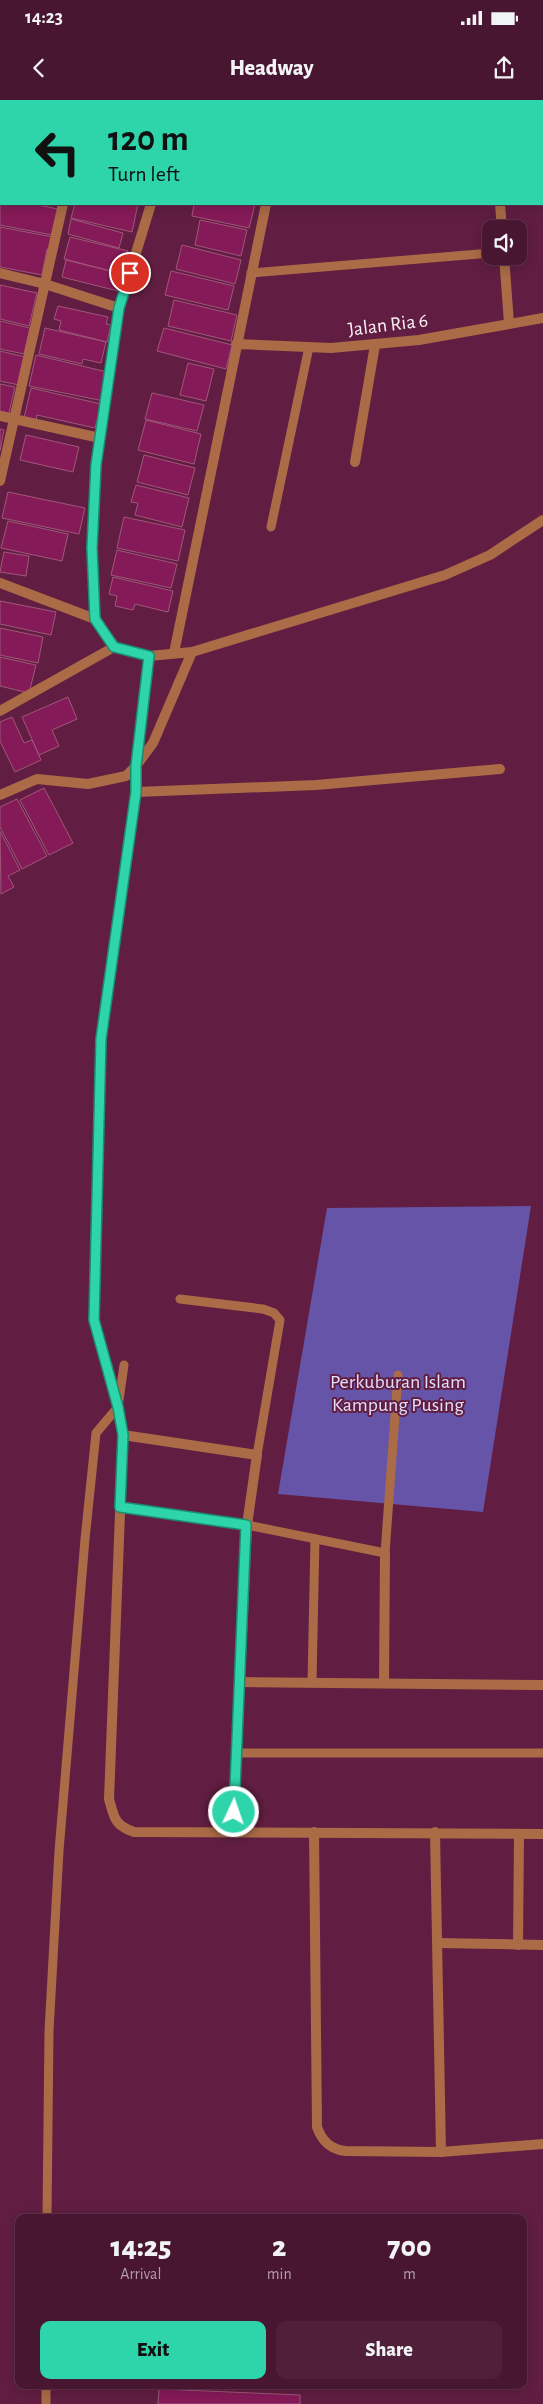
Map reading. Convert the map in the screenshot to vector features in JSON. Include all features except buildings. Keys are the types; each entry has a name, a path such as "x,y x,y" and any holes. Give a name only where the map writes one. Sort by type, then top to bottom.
{"street":[{"path":"0,481 63,205"},
{"path":"151,205 119,308 96,465 92,548 95,619 114,647 149,656 192,652 445,575 490,555 543,520"},
{"path":"174,653 266,205"},
{"path":"500,205 501,220"},
{"path":"505,265 509,323"},
{"path":"0,273 45,284 119,308"},
{"name":"Jalan Ria 6","path":"236,344 309,348 375,345 419,340 543,318"},
{"path":"355,462 375,345"},
{"path":"0,416 100,438"},
{"path":"0,583 95,619"},
{"path":"0,710 114,647"},
{"path":"0,795 38,779 88,784 126,776 153,743 192,652"},
{"path":"149,656 136,766 136,792 101,1039 94,1320 118,1407 123,1435 109,1798 114,1820 122,1828 134,1832 543,1834"},
{"path":"136,792 316,785 500,769"},
{"path":"123,1435 257,1455 246,1525 233,1832"},
{"path":"384,1683 385,1552"},
{"path":"240,1682 543,1685"},
{"path":"314,1832 317,2127 320,2136 335,2149 345,2151 442,2152 543,2144"},
{"path":"435,1832 442,2152"},
{"path":"518,1945 519,1834"},
{"path":"438,1943 543,1945"}],"lane":[{"path":"251,273 482,254"},
{"path":"271,527 309,348"},
{"path":"180,1299 263,1308 274,1313 280,1320 257,1455"},
{"path":"47,2214 49,2031 60,1851 85,1540 96,1433 118,1407 124,1365"},
{"path":"120,1507 246,1525 385,1552 398,1375"},
{"path":"312,1682 315,1539"},
{"path":"237,1753 543,1753"},
{"path":"46,2389 46,2404"}],"green space":[{"name":"Perkuburan Islam Kampung Pusing","path":"531,1206 483,1512 278,1494 327,1208"}],"route":[{"path":"130,273 119,308 96,465 92,548 95,619 114,647 149,656 136,766 136,792 101,1039 94,1320 118,1407 123,1435 120,1507 246,1525 234,1812"}]}
